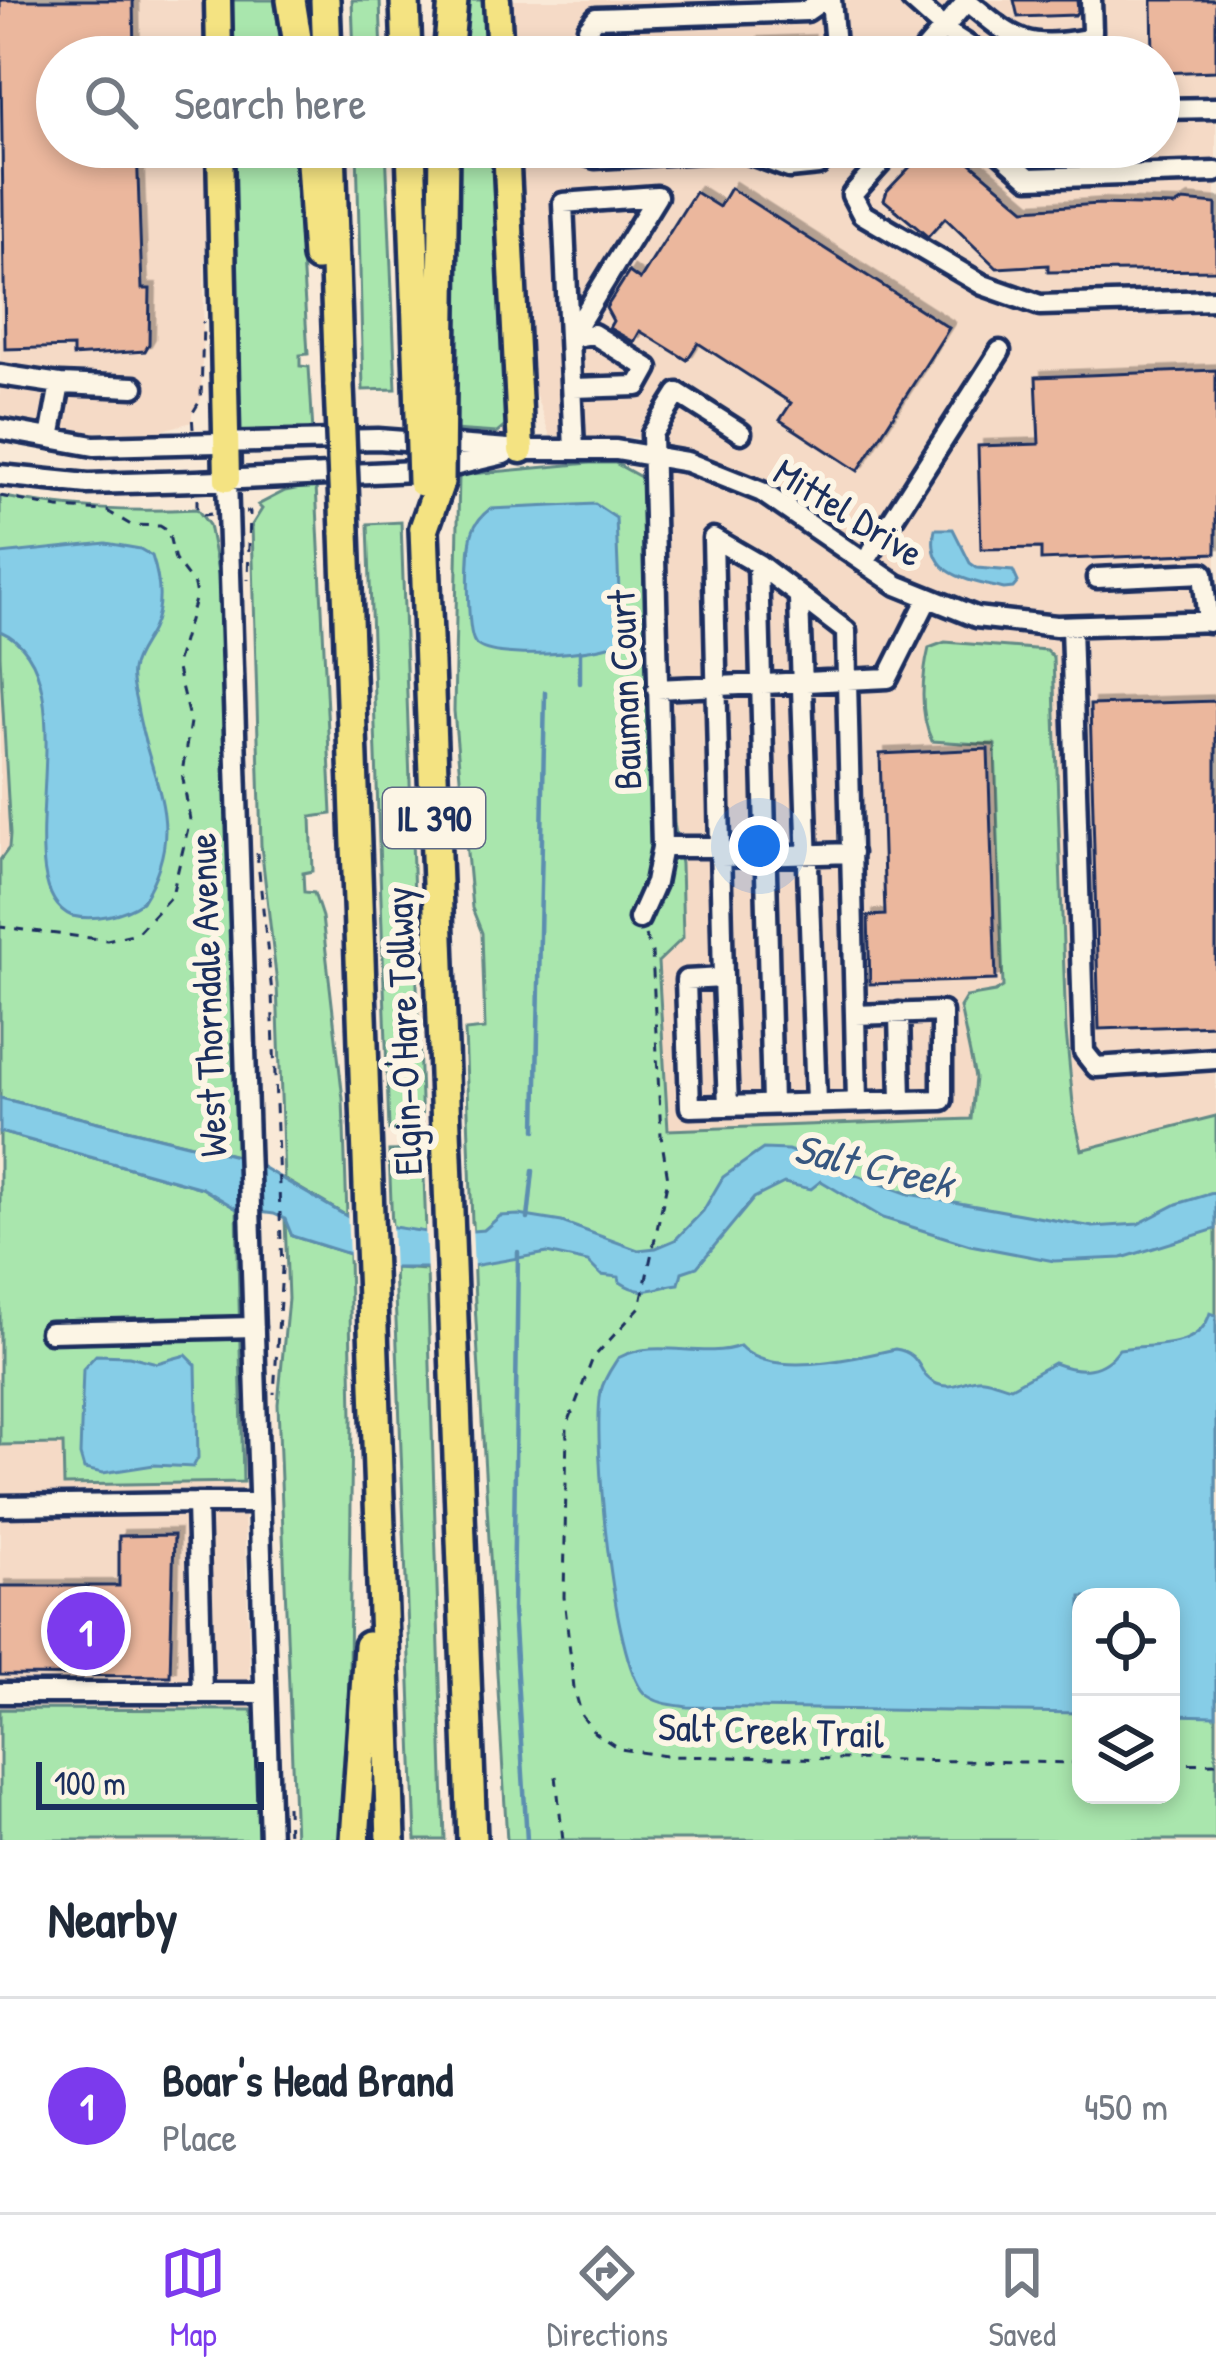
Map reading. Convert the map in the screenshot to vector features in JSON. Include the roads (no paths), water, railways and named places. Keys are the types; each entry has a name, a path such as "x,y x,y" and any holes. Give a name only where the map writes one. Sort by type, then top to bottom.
{"highway":[{"path":"291,0 297,36"},
{"path":"325,0 326,36"},
{"path":"405,0 406,36"},
{"path":"450,36 453,0"},
{"path":"311,168 320,303 338,357"},
{"name":"Elgin-O'Hare Tollway","path":"332,168 391,1840"},
{"name":"Elgin-O'Hare Tollway","path":"413,168 430,382 424,528 472,1840"},
{"path":"430,382 443,168"},
{"path":"355,1840 378,1498"},
{"path":"469,1709 483,1840"}],"main road":[{"path":"218,0 219,36"},
{"path":"497,0 499,36"},
{"name":"West Thorndale Avenue","path":"220,168 227,479"},
{"path":"507,168 520,450"}],"street":[{"path":"587,36 596,19 807,11 827,0 833,36"},
{"path":"912,0 954,36"},
{"path":"937,36 967,0 1010,36"},
{"path":"1089,36 1091,0"},
{"path":"1180,109 1216,108"},
{"path":"876,168 852,195 862,214 982,286 1040,305 1216,300"},
{"path":"1018,168 1029,178 1216,172"},
{"path":"570,338 657,196 563,203 574,450"},
{"path":"570,338 593,334 648,368 638,386 573,388"},
{"path":"865,562 1000,352"},
{"path":"0,375 60,385 134,388"},
{"path":"50,438 60,385"},
{"path":"650,455 652,434 678,393 741,433"},
{"name":"Mittel Drive","path":"0,429 112,446 378,439 520,450 616,449 687,462 762,492 897,585 976,616 1071,626 1212,621"},
{"name":"Mittel Drive","path":"0,475 88,484 436,470 520,450"},
{"name":"Bauman Court","path":"639,919 655,883 662,847 650,455"},
{"name":"West Thorndale Avenue","path":"227,479 270,1840"},
{"path":"728,1106 713,538 758,564 846,632 856,1102"},
{"path":"758,564 772,1104"},
{"path":"1097,578 1204,573 1212,621"},
{"path":"657,689 888,678 928,598"},
{"path":"800,599 816,1103"},
{"path":"1071,626 1084,1052 1096,1067 1216,1059"},
{"path":"662,847 766,856 852,853"},
{"path":"723,978 686,980 690,1107 942,1100 942,1012 855,1015"},
{"path":"899,1013 901,1101"},
{"path":"50,1332 254,1328"},
{"path":"197,1503 202,1693"},
{"path":"0,1506 257,1503"},
{"path":"0,1693 264,1693"}],"water":[{"path":"595,504 616,518 621,641 546,654 501,653 475,643 469,606 470,553 473,531 482,516 490,509"},
{"path":"935,529 953,529 977,568 1013,571 1018,582 1004,589 952,573 936,557"},
{"path":"106,543 152,556 157,574 158,611 135,659 132,679 165,827 156,875 142,902 117,913 81,917 72,916 52,897 44,865 42,689 28,654 0,631 0,554"},
{"path":"0,1098 248,1159 355,1221 426,1232 484,1230 500,1216 519,1215 562,1222 638,1250 656,1248 675,1240 703,1211 723,1177 763,1149 788,1150 909,1194 1093,1227 1138,1224 1177,1204 1216,1192 1216,1229 1122,1258 1054,1261 970,1245 883,1218 821,1181 811,1189 784,1183 754,1198 697,1267 682,1272 679,1284 655,1289 636,1289 619,1277 601,1275 588,1262 547,1253 461,1268 394,1268 292,1236 285,1219 237,1209 202,1188 0,1132"},
{"path":"1210,1313 1216,1315 1216,1716 1180,1715 1180,1588 1072,1588 1072,1713 688,1707 660,1702 644,1693 623,1639 602,1499 601,1391 618,1358 648,1349 710,1351 740,1346 771,1362 792,1364 895,1349 911,1355 937,1384 983,1379 1011,1387 1054,1363 1090,1369 1119,1349 1185,1340 1204,1325"},
{"path":"96,1355 157,1363 186,1355 196,1365 198,1458 193,1467 154,1465 103,1473 84,1469 80,1455 83,1369"}],"waterway":[{"path":"580,651 580,683"},
{"path":"536,1130 545,692"},
{"path":"528,1219 533,1171"},
{"path":"518,1252 513,1611 527,1840"}],"place":[{"name":"Boar's Head Brand","path":"86,1631"}],"water label":[{"name":"Salt Creek","path":"874,1165"}]}
